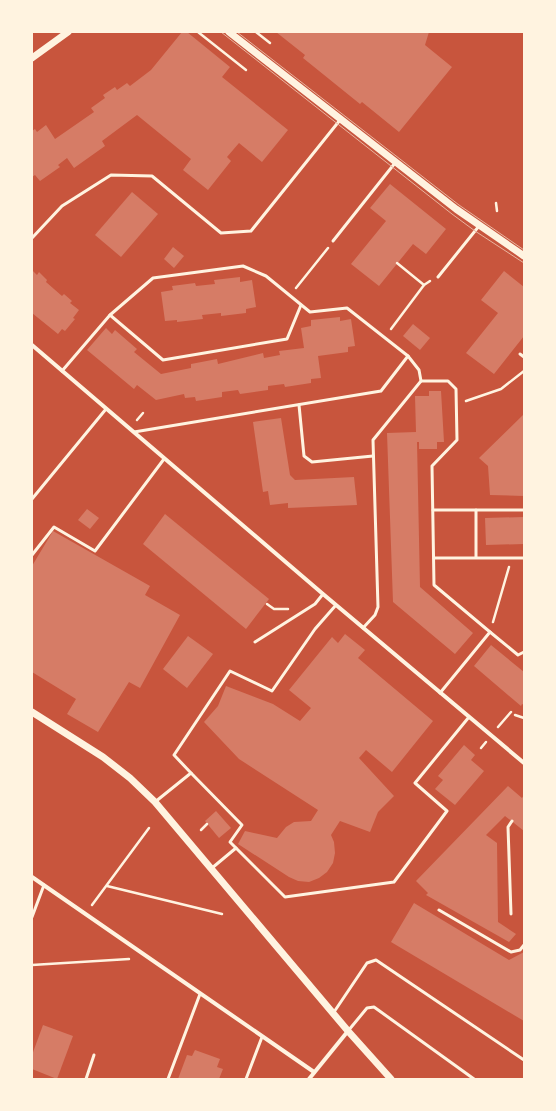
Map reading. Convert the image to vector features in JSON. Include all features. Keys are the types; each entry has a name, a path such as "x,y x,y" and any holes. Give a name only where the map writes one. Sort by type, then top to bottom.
{"street":[{"path":"32,58 68,32"},
{"path":"229,32 478,226 524,256"},
{"path":"32,344 164,459 524,764"},
{"path":"32,712 103,757 130,778 155,802 212,868 333,1014 392,1079"},
{"path":"32,877 314,1072"},
{"path":"309,1079 348,1031"}],"lane":[{"path":"32,238 62,206 111,175 152,176 221,233 251,231 340,119"},
{"path":"333,241 396,162"},
{"path":"438,277 478,226"},
{"path":"62,371 110,315 152,278 243,266 266,276 310,312 347,308 408,356 419,370 421,381 373,440 378,607 375,615 363,628"},
{"path":"110,315 163,360 287,339 301,305"},
{"path":"520,354 524,357"},
{"path":"134,432 381,391 408,356"},
{"path":"421,381 448,381 456,389 457,440 432,466 434,585 518,655 524,652"},
{"path":"299,405 304,456 312,462 373,456"},
{"path":"32,499 106,409"},
{"path":"32,555 54,527 95,551 164,459"},
{"path":"433,510 524,510"},
{"path":"476,510 476,557"},
{"path":"434,558 524,558"},
{"path":"255,642 315,604 323,594"},
{"path":"336,605 315,629 272,691 230,671 174,755 242,825 230,842 285,898 394,882 447,811 415,783 469,718"},
{"path":"440,693 490,632"},
{"path":"155,802 191,773"},
{"path":"511,914 508,826 512,821"},
{"path":"212,868 236,848"},
{"path":"32,917 44,885"},
{"path":"439,910 511,952 520,950 524,945"},
{"path":"333,1014 367,963 376,960 524,1060"},
{"path":"168,1079 200,994"},
{"path":"348,1031 367,1008 374,1006 474,1079"},
{"path":"246,1079 262,1037"},
{"path":"86,1079 94,1055"}],"path":[{"path":"198,32 246,70"},
{"path":"256,32 270,43"},
{"path":"496,203 497,211"},
{"path":"290,296 333,241"},
{"path":"397,263 424,285"},
{"path":"384,338 424,285 438,277"},
{"path":"456,404 501,389 524,371"},
{"path":"136,420 143,412"},
{"path":"490,632 511,558"},
{"path":"267,604 274,609 278,608"},
{"path":"498,727 511,712"},
{"path":"515,715 524,718"},
{"path":"481,748 486,742"},
{"path":"201,830 207,824"},
{"path":"92,905 149,828"},
{"path":"106,886 222,914"},
{"path":"32,965 128,959"}],"building":[{"path":"182,32 187,32 230,67 222,77 288,130 262,162 239,143 227,157 231,161 208,190 183,170 191,159 137,115 102,141 105,146 74,168 67,158 58,165 60,167 40,181 35,175 32,177 32,131 35,129 37,132 46,125 55,139 94,112 91,108 105,98 103,95 115,87 117,90 127,83 130,86 151,70"},
{"path":"276,32 429,32 425,45 452,67 399,132 362,102 360,104 303,58 305,55"},
{"path":"390,184 446,229 426,254 413,244 379,286 351,264 386,221 370,208"},
{"path":"132,192 158,214 121,257 95,235"},
{"path":"173,247 184,256 174,268 164,259"},
{"path":"32,270 37,275 39,272 47,280 46,282 62,296 64,294 72,301 70,303 79,310 73,318 75,319 65,331 62,329 58,334 32,313"},
{"path":"504,271 524,287 524,336 494,374 466,353 498,313 481,300"},
{"path":"240,277 240,282 252,280 256,307 246,309 246,313 221,316 221,313 202,315 203,319 177,322 177,320 165,321 161,292 173,290 172,286 195,283 196,286 215,284 214,280"},
{"path":"340,317 340,321 351,319 355,346 348,347 348,352 318,356 321,378 311,379 311,383 285,387 284,384 268,386 268,390 240,394 238,390 222,392 222,397 196,401 195,397 185,398 184,394 156,400 137,385 134,389 87,350 106,328 112,334 115,330 137,349 134,352 161,374 191,368 191,364 217,359 218,364 263,353 264,358 280,355 279,351 304,348 301,328 311,326 311,320"},
{"path":"413,324 430,338 420,350 403,336"},
{"path":"429,391 441,391 444,442 437,442 437,449 419,449 419,442 417,442 420,587 473,633 455,654 393,602 387,433 416,432 415,396 429,396"},
{"path":"524,414 524,496 490,495 488,466 479,458"},
{"path":"281,418 290,475 295,480 354,477 357,505 288,508 288,503 270,505 268,491 263,492 253,422"},
{"path":"87,509 99,518 90,529 78,520"},
{"path":"165,514 269,599 246,629 143,544"},
{"path":"524,517 524,544 486,545 485,518"},
{"path":"53,531 150,586 145,595 180,615 140,688 129,682 98,732 67,714 76,699 32,672 32,566"},
{"path":"345,634 365,650 358,658 433,721 392,772 366,750 359,758 394,796 378,812 370,832 340,821 331,835 334,842 335,853 333,863 327,872 319,878 309,882 298,881 289,877 238,844 245,831 277,838 286,827 294,822 311,821 318,810 239,759 204,722 218,706 226,686 273,704 300,721 311,708 289,690 332,637 338,643"},
{"path":"188,636 213,654 187,688 163,669"},
{"path":"491,645 524,672 524,705 522,704 521,706 474,666"},
{"path":"464,745 475,755 471,760 484,771 455,805 435,789 443,780 438,776"},
{"path":"508,786 522,798 524,795 524,831 505,816 486,835 497,843 498,922 516,934 509,942 426,895 428,893 416,881"},
{"path":"216,811 231,828 219,838 205,821"},
{"path":"414,903 509,960 524,952 524,1021 391,942"},
{"path":"43,1025 73,1036 57,1079 32,1069 32,1055"},
{"path":"195,1050 220,1059 217,1067 223,1069 219,1079 178,1079 187,1055 192,1056"}],"tram line":[{"path":"221,32 452,214 524,263"},
{"path":"237,32 459,205 524,250"}]}
